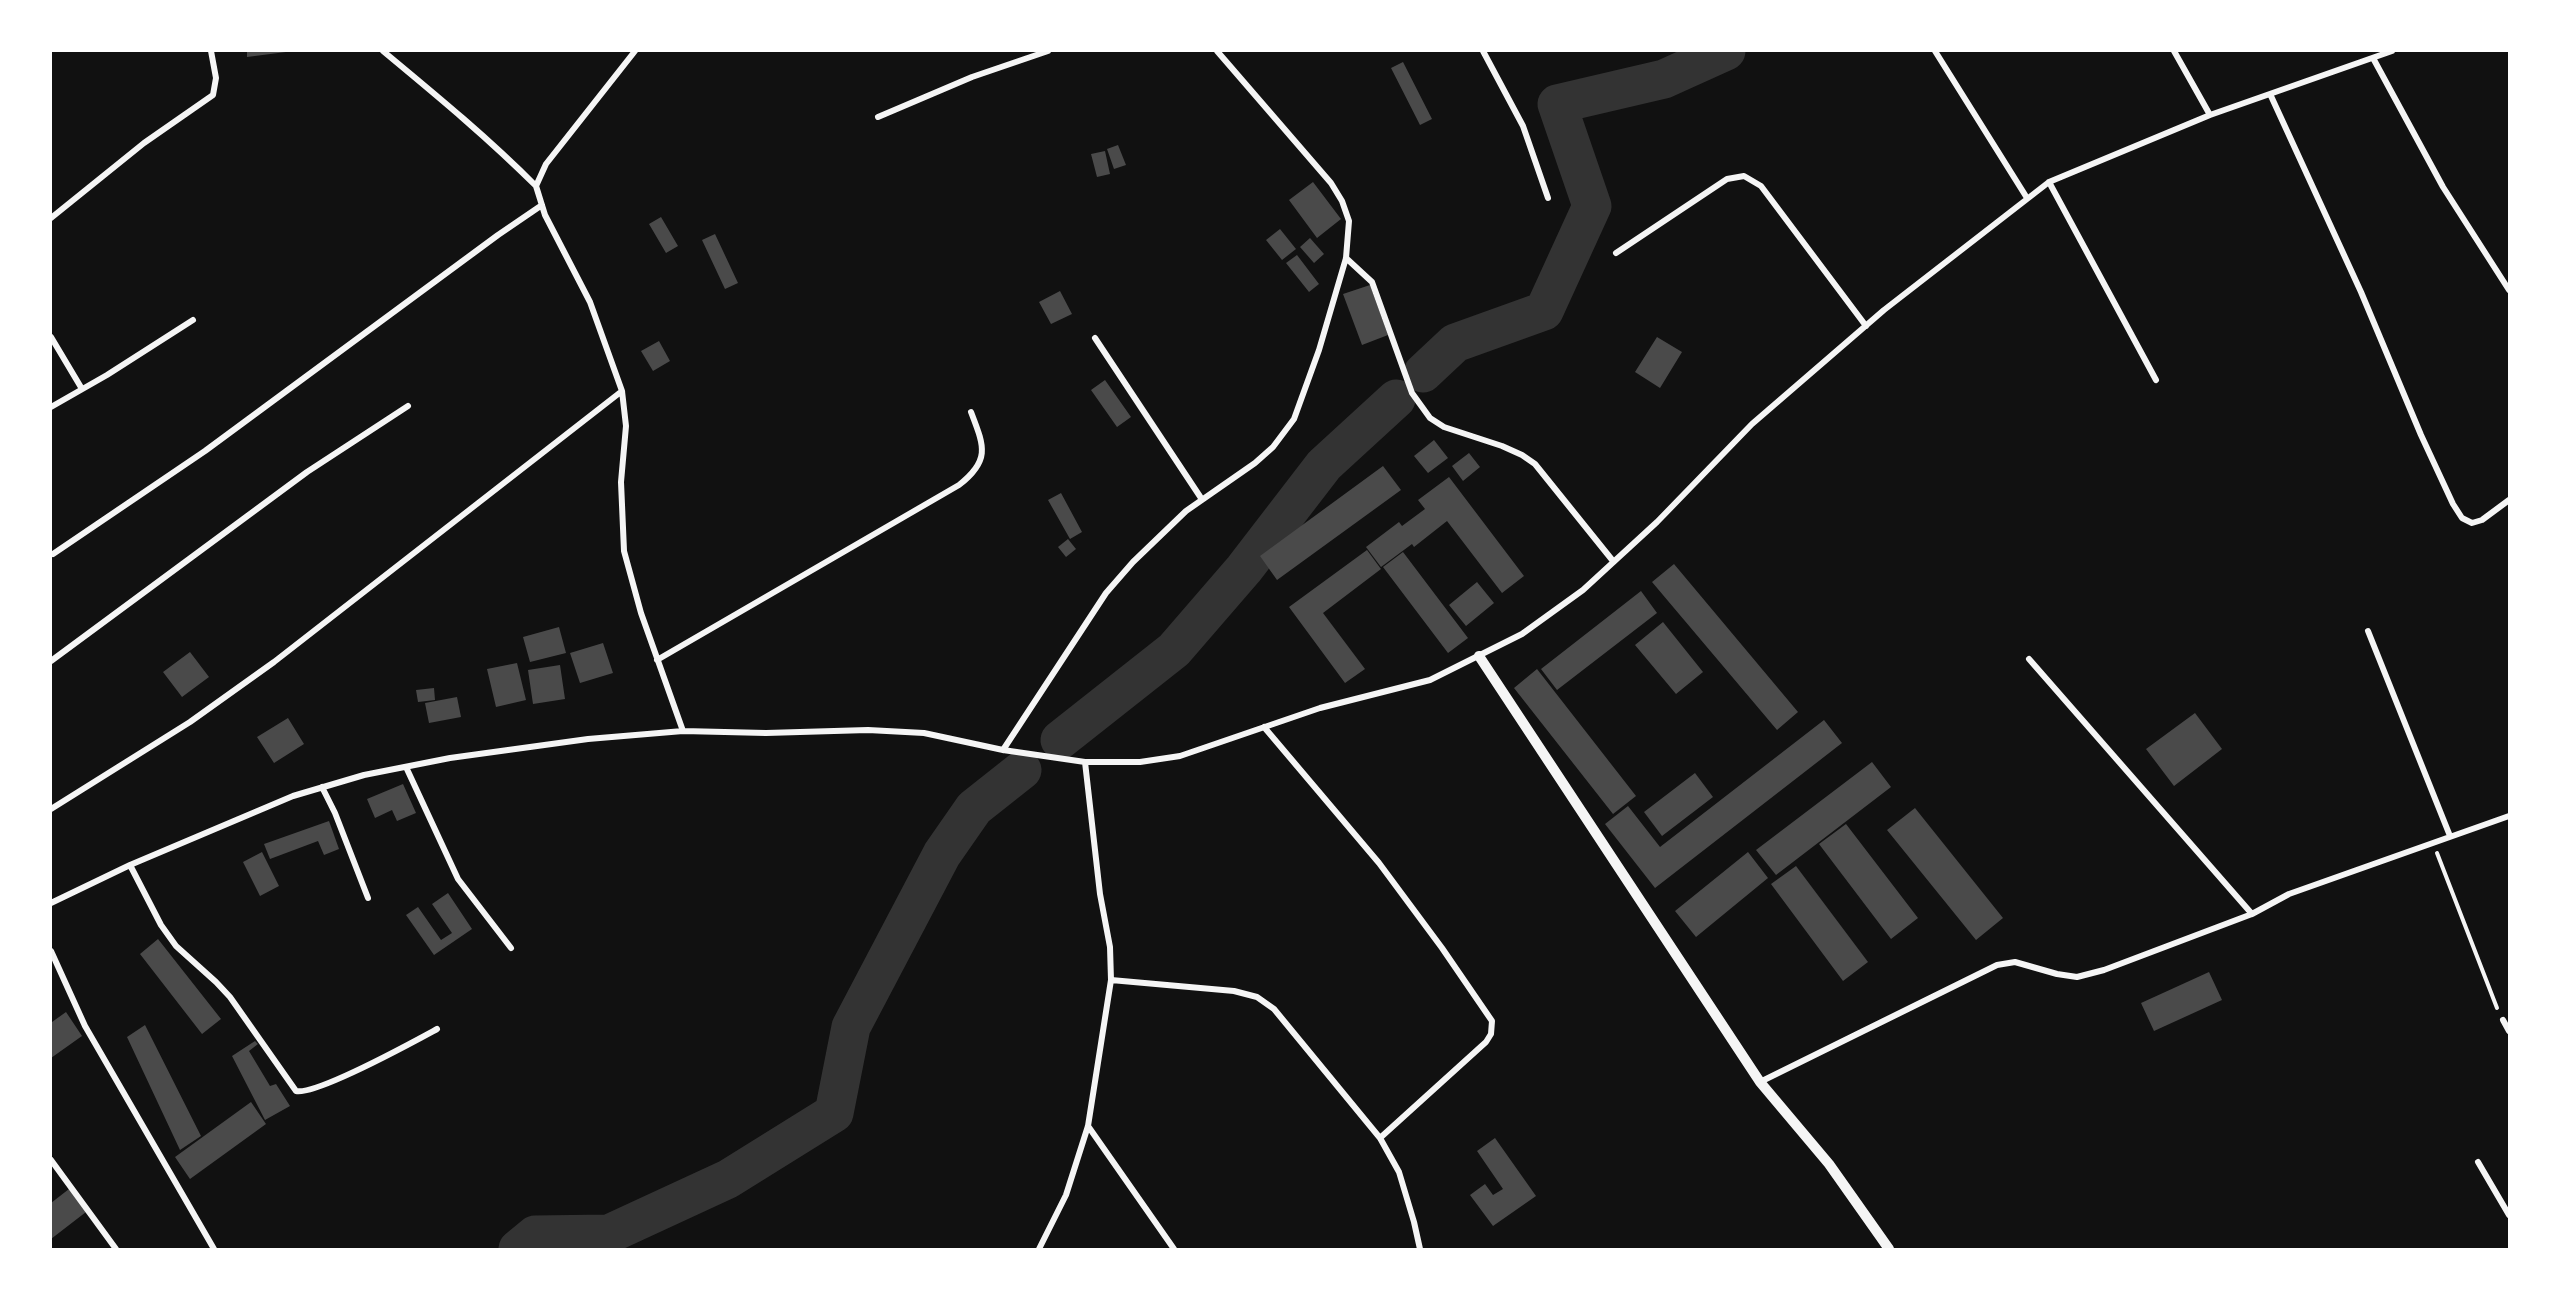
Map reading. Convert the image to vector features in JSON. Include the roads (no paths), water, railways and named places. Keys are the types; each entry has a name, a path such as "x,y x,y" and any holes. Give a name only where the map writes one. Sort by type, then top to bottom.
{"street":[{"path":"51,218 144,143 213,95 216,78 211,51"},
{"path":"383,51 454,109 536,186 542,205 590,303 621,391 627,426 621,482 624,551 641,613 683,731"},
{"path":"536,186 546,164 635,51"},
{"path":"878,117 972,77 1048,51"},
{"path":"1003,750 1106,593 1132,562 1202,498 1255,463 1273,447 1294,419 1312,372 1346,258 1349,221 1342,201 1331,183 1217,51"},
{"path":"1483,51 1523,126 1548,198"},
{"path":"1935,51 2027,198"},
{"path":"2174,51 2210,115"},
{"path":"51,903 130,865 293,796 364,775 450,758 588,739 683,731 766,733 868,730 924,733 1003,750 1084,762 1140,762 1180,756 1320,708 1430,680 1522,634 1583,590 1657,522 1752,424 1866,326 2049,182 2210,115 2271,96 2392,51"},
{"path":"2373,58 2443,188 2509,290"},
{"path":"2271,96 2352,272 2453,504 2462,518 2472,523 2482,520 2509,500"},
{"path":"1616,253 1727,179 1744,176 1761,186 1866,326"},
{"path":"2049,182 2156,380"},
{"path":"53,554 205,451 542,205"},
{"path":"1346,258 1372,282 1412,393 1430,418 1444,427 1502,446 1535,464 1613,561"},
{"path":"51,407 193,320"},
{"path":"51,337 82,389"},
{"path":"1095,338 1202,498"},
{"path":"51,808 190,722 274,662 621,391"},
{"path":"51,661 307,471 408,406"},
{"path":"657,660 959,485 975,473 982,458 982,442 971,412"},
{"path":"2368,631 2450,836"},
{"path":"1479,656 1760,1082 1829,1164 1889,1249"},
{"path":"2029,659 2252,914"},
{"path":"1264,727 1379,863 1492,1021 1491,1034 1486,1042 1380,1138"},
{"path":"1039,1249 1066,1195 1088,1126 1111,980 1110,947 1100,894 1084,762"},
{"path":"406,767 458,879 511,948"},
{"path":"322,788 335,813 368,898"},
{"path":"1760,1082 1997,964 2014,962 2077,977 2104,970 2252,914 2289,894 2509,816"},
{"path":"130,865 161,925 176,946 216,982 230,998 296,1091 312,1089 358,1070 437,1029"},
{"path":"51,951 85,1026 214,1249"},
{"path":"1111,980 1234,991 1257,997 1274,1009 1380,1138 1399,1172 1420,1249"},
{"path":"2503,1020 2509,1031"},
{"path":"1088,1126 1174,1249"},
{"path":"51,1160 116,1249"},
{"path":"2478,1162 2509,1215"}],"waterway":[{"path":"1423,373 1455,343 1544,311 1592,206 1557,104 1664,79 1726,51"},
{"path":"1060,740 1174,650 1244,569 1324,465 1396,399"},
{"path":"518,1249 535,1235 609,1234 728,1179 834,1113 851,1027 942,854 974,808 1022,770"}]}
